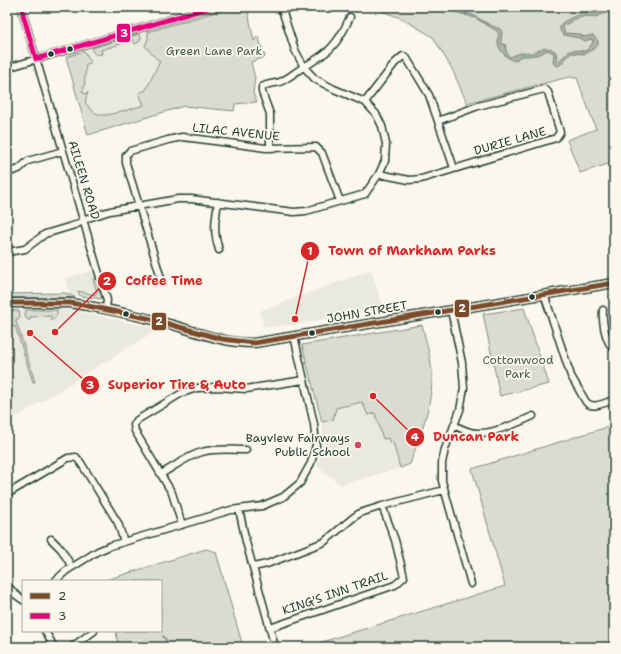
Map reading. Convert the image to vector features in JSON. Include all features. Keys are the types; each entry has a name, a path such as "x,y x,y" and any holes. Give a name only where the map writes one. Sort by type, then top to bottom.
{"main road":[{"name":"JOHN STREET","path":"7,303 70,303 106,308 229,341 245,343 614,283"}],"street":[{"name":"AILEEN ROAD","path":"23,7 23,14 84,220 106,300 106,308"},
{"path":"7,68 211,7"},
{"path":"7,252 25,249 45,234 75,226 84,220 113,210 178,199 218,202 294,212 316,209 365,194 379,174 385,161 386,144 382,126 376,114 365,102 315,79 304,67 295,50 281,7"},
{"path":"270,148 270,114 262,92 262,87 281,81 324,55 337,42 350,18"},
{"path":"365,102 395,63 403,56 406,57 429,95 454,168"},
{"name":"DURIE LANE","path":"379,174 409,180 421,179 556,138 560,132 548,92 544,89 485,104 438,121"},
{"name":"LILAC AVENUE","path":"139,206 126,161 126,155 130,151 168,140 182,138 199,138 270,148 314,147 320,149 340,201"},
{"path":"7,173 19,169 28,161 63,151"},
{"path":"218,202 214,229 215,239 219,250"},
{"path":"139,206 161,278"},
{"path":"544,294 571,376 586,402 594,406 614,400"},
{"path":"451,310 464,380 463,398 445,449 442,462 442,481 471,584"},
{"path":"604,310 604,326 610,344 614,349"},
{"path":"56,580 72,567 104,548 239,509 262,506 283,497 295,488 307,471 314,454 316,434 294,336"},
{"path":"182,525 172,495 135,431 134,425 139,418 182,393 197,388 217,387 246,389 304,380"},
{"path":"454,425 470,432 483,433 520,422 533,416"},
{"path":"161,474 190,457 202,452 214,450 246,450"},
{"path":"7,494 68,458 76,457 81,462 118,523 124,542"},
{"path":"253,567 267,564 324,542 360,513 444,490"},
{"name":"KING'S INN TRAIL","path":"270,628 400,582 404,577 395,540 382,506"},
{"path":"239,509 275,647"},
{"path":"51,539 61,549 72,567"},
{"path":"7,585 22,599"},
{"path":"46,632 54,647"},
{"path":"72,647 93,632"}],"shaded area":[{"path":"449,7 454,7 460,11 473,15 500,29 502,32 501,43 506,45 506,52 510,57 520,53 532,53 545,48 552,49 556,52 557,59 559,61 568,52 573,50 586,51 592,44 593,40 591,39 585,41 579,38 564,35 560,31 560,27 563,22 583,12 594,14 609,7 614,7 614,10 595,17 586,16 576,19 565,25 563,28 565,33 579,34 584,37 593,35 598,41 598,45 585,54 571,53 560,65 556,66 553,63 554,53 547,50 538,55 521,56 515,61 509,58 500,49 497,31 475,18 456,12"},
{"path":"173,24 184,106 88,135 66,57"},
{"path":"95,270 102,295 101,299 70,294 65,278"},
{"path":"371,270 383,307 295,325 264,327 260,311"},
{"path":"7,310 71,310 158,329 7,423"},
{"name":"Bayview Fairways Public School","path":"362,401 375,413 383,439 388,437 393,442 400,468 341,485 317,466 323,448 322,422 333,420 336,408"}],"green space":[{"name":"Green Lane Park","path":"232,7 247,7 254,41 258,36 265,57 251,62 255,78 253,93 257,102 235,104 234,111 184,106 88,135 66,57 84,51 90,61 90,64 86,64 84,89 82,91 85,94 88,92 85,102 89,108 98,114 103,115 125,111 144,105 139,93 146,90 160,61 145,46 148,39 148,32"},
{"path":"343,7 503,7 517,9 530,7 614,7 614,162 580,173 567,140 596,129 577,78 569,77 467,103 452,69 433,37 401,18 373,8 343,9"},
{"path":"139,34 141,37 140,41 135,44 133,40 101,50 102,54 98,55 92,51 92,48"},
{"path":"97,278 102,295 101,299 80,296 78,291 95,295 97,292 93,279"},
{"path":"65,293 75,298 7,298 7,294"},
{"name":"Cottonwood Park","path":"524,308 549,384 500,396 483,314"},
{"path":"7,310 19,311 20,318 16,319 16,321 35,382 33,382 15,326 7,329"},
{"path":"26,310 57,310 57,315 53,320 51,320 51,316 30,317 30,320 28,320 25,317"},
{"path":"422,325 432,374 432,385 422,431 410,464 400,468 393,442 390,443 388,438 383,439 375,413 368,415 362,402 336,408 333,420 322,422 302,345"},
{"path":"614,425 614,647 305,647 505,586 472,469"},
{"path":"206,549 216,552 243,647 118,647 116,632 162,632 162,580 106,580"}],"waterway":[{"path":"465,7 466,15"},
{"path":"163,636 166,640 166,647"}],"transit line":[{"name":"3","path":"23,7 23,14 36,59"},
{"name":"3","path":"36,59 211,7"},
{"name":"2","path":"7,303 70,303 83,305 147,318 222,339 254,343 614,283"}],"place":[{"name":"Town of Markham Parks","path":"295,319"},
{"name":"Coffee Time","path":"55,332"},
{"name":"Superior Tire & Auto","path":"30,333"},
{"name":"Duncan Park","path":"373,396"},
{"name":"Bayview Fairways Public School","path":"358,445"}]}
